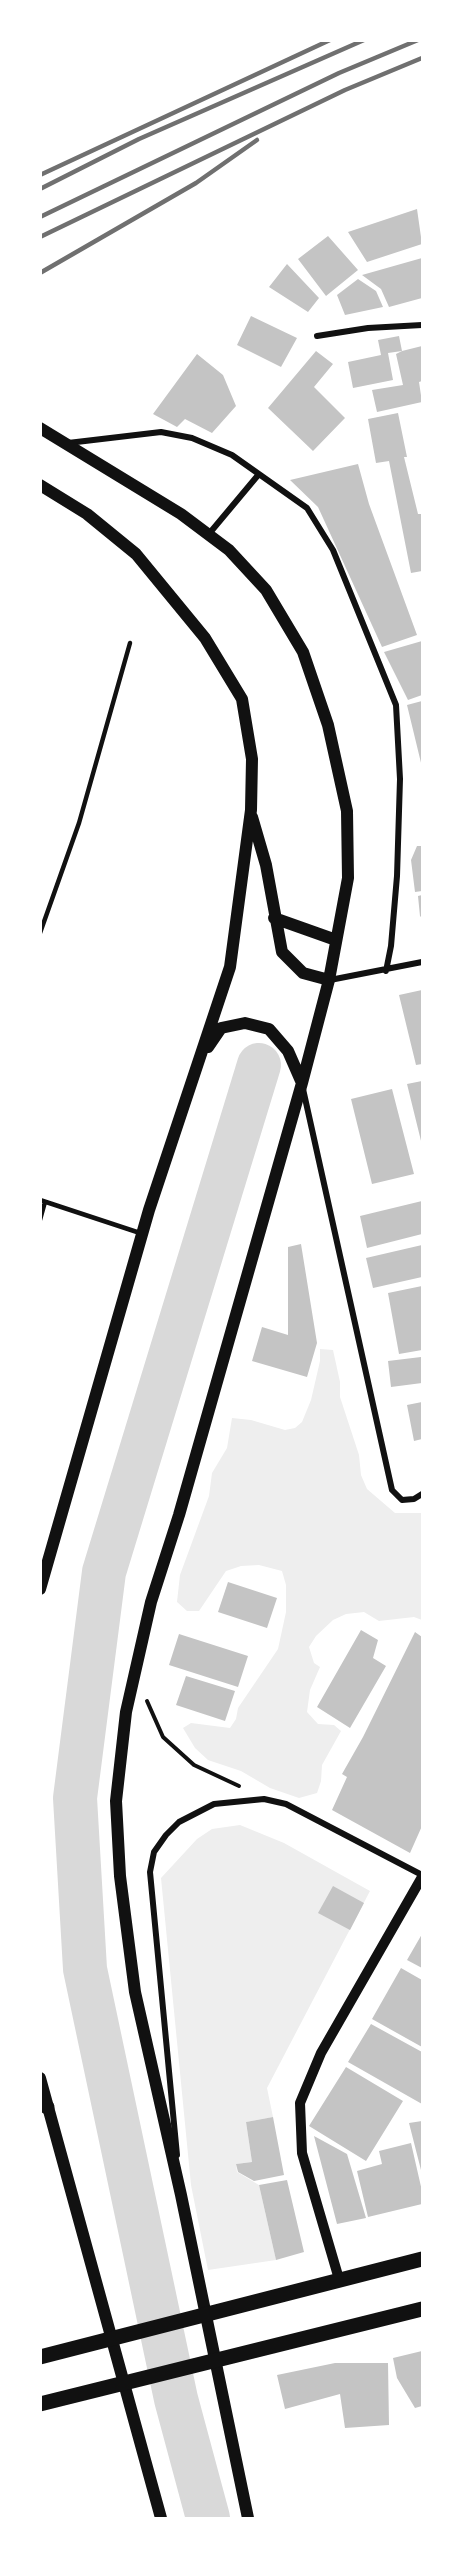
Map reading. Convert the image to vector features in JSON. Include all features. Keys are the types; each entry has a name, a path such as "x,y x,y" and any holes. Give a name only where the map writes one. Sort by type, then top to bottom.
{"main road":[{"path":"40,428 133,483 229,550 266,590 303,652 328,725 347,811 348,878 329,980 302,1083 179,1515 151,1602 126,1712 116,1801 120,1876 135,1992 181,2195 248,2518"},
{"path":"40,485 87,514 136,554 205,638 243,699 252,759 250,810 230,967 143,1234 40,1589"},
{"path":"250,810 266,865 282,952 303,973 329,980"},
{"path":"274,918 336,940"},
{"path":"200,1057 221,1028 245,1023 269,1029 288,1051 302,1083"},
{"path":"40,2078 44,2104 161,2518"},
{"path":"40,2356 339,2278 423,2259"},
{"path":"40,2404 423,2309"}],"street":[{"path":"317,336 368,328 423,325"},
{"path":"66,443 161,432 192,438 232,455 307,508 333,550 396,705 400,779 397,876 391,946 386,971"},
{"path":"208,535 259,474"},
{"path":"329,980 386,971 423,962"},
{"path":"302,1083 392,1490 402,1500 414,1499 423,1494"},
{"path":"181,2195 150,1872 154,1852 179,1822 214,1804 264,1799 286,1804 423,1876 321,2053 300,2103 302,2153 339,2278"}],"lane":[{"path":"40,933 80,823 130,643"},
{"path":"40,1220 43,1201 143,1234"}],"path":[{"path":"135,1674 163,1737 194,1765 264,1799"}],"shaded area":[{"path":"320,1349 333,1350 340,1382 340,1397 359,1455 361,1475 367,1489 395,1513 422,1513 422,1620 414,1617 379,1621 364,1612 346,1614 333,1620 316,1636 309,1647 314,1663 320,1667 310,1690 307,1712 318,1724 334,1725 341,1731 322,1765 321,1781 317,1793 299,1798 270,1788 241,1771 208,1760 195,1748 183,1728 191,1723 230,1728 236,1719 238,1708 278,1649 286,1612 286,1585 282,1571 259,1565 241,1566 226,1571 199,1611 187,1611 177,1602 180,1575 209,1496 212,1473 227,1448 232,1418 251,1420 285,1430 295,1428 302,1422 311,1400 320,1361"},
{"path":"240,1825 284,1843 370,1891 267,2088 273,2117 246,2122 252,2162 236,2164 237,2172 259,2185 276,2260 208,2270 191,2185 161,1878 197,1839 212,1829"}],"building":[{"path":"417,209 422,244 367,262 348,232"},
{"path":"328,236 358,270 326,296 298,259"},
{"path":"422,258 422,298 389,307 381,289 362,275"},
{"path":"287,264 319,298 308,312 269,287"},
{"path":"358,279 376,291 383,307 345,315 337,295"},
{"path":"251,316 297,338 281,367 237,345"},
{"path":"399,336 402,351 388,353 393,380 353,388 348,362 381,355 378,340"},
{"path":"422,346 422,381 419,382 422,402 377,412 372,390 403,385 396,354"},
{"path":"316,351 333,364 314,387 345,418 313,451 268,408"},
{"path":"197,354 223,375 236,406 212,433 185,419 177,427 153,414"},
{"path":"398,413 407,457 404,457 418,514 422,514 422,571 411,573 389,461 376,463 368,419"},
{"path":"358,464 369,504 417,635 382,647 318,507 290,480"},
{"path":"422,641 422,695 408,700 384,652"},
{"path":"422,701 422,767 407,705"},
{"path":"417,846 422,846 422,891 415,892 411,860"},
{"path":"422,895 422,918 418,896"},
{"path":"422,990 422,1064 416,1065 399,995"},
{"path":"422,1081 422,1145 407,1084"},
{"path":"392,1089 414,1174 372,1184 351,1099"},
{"path":"422,1201 422,1234 367,1248 360,1216"},
{"path":"301,1244 317,1343 307,1377 252,1361 262,1327 288,1335 288,1247"},
{"path":"422,1245 422,1277 373,1288 366,1258"},
{"path":"422,1286 422,1350 399,1354 388,1293"},
{"path":"421,1357 422,1383 391,1387 388,1361"},
{"path":"422,1402 422,1439 414,1441 407,1405"},
{"path":"228,1582 277,1598 267,1628 218,1612"},
{"path":"361,1630 378,1640 373,1658 386,1666 350,1728 317,1707"},
{"path":"415,1632 422,1637 422,1826 410,1853 332,1810 347,1777 342,1774"},
{"path":"179,1634 248,1656 238,1687 169,1665"},
{"path":"186,1676 235,1691 225,1721 176,1705"},
{"path":"333,1886 364,1903 350,1930 318,1913"},
{"path":"422,1934 422,1968 407,1960"},
{"path":"401,1968 422,1980 422,2047 372,2019"},
{"path":"371,2024 422,2052 422,2104 348,2062"},
{"path":"346,2067 403,2101 366,2161 309,2126"},
{"path":"273,2117 284,2175 254,2181 238,2172 236,2164 252,2162 246,2122"},
{"path":"422,2121 422,2174 409,2123"},
{"path":"314,2136 347,2154 366,2218 337,2224"},
{"path":"411,2143 422,2191 422,2204 368,2217 357,2171 382,2164 379,2151"},
{"path":"287,2180 304,2252 276,2260 259,2185"},
{"path":"422,2351 422,2406 415,2408 397,2378 393,2358"},
{"path":"335,2363 388,2363 389,2425 345,2428 340,2394 285,2409 277,2375"}],"waterway":[{"path":"208,2518 176,2399 85,1969 75,1798 104,1572 259,1065"}],"railway":[{"path":"40,175 330,40"},
{"path":"40,189 139,139 364,40"},
{"path":"40,217 339,73 418,40"},
{"path":"40,237 345,90 422,58"},
{"path":"40,273 196,183 257,140"}]}
